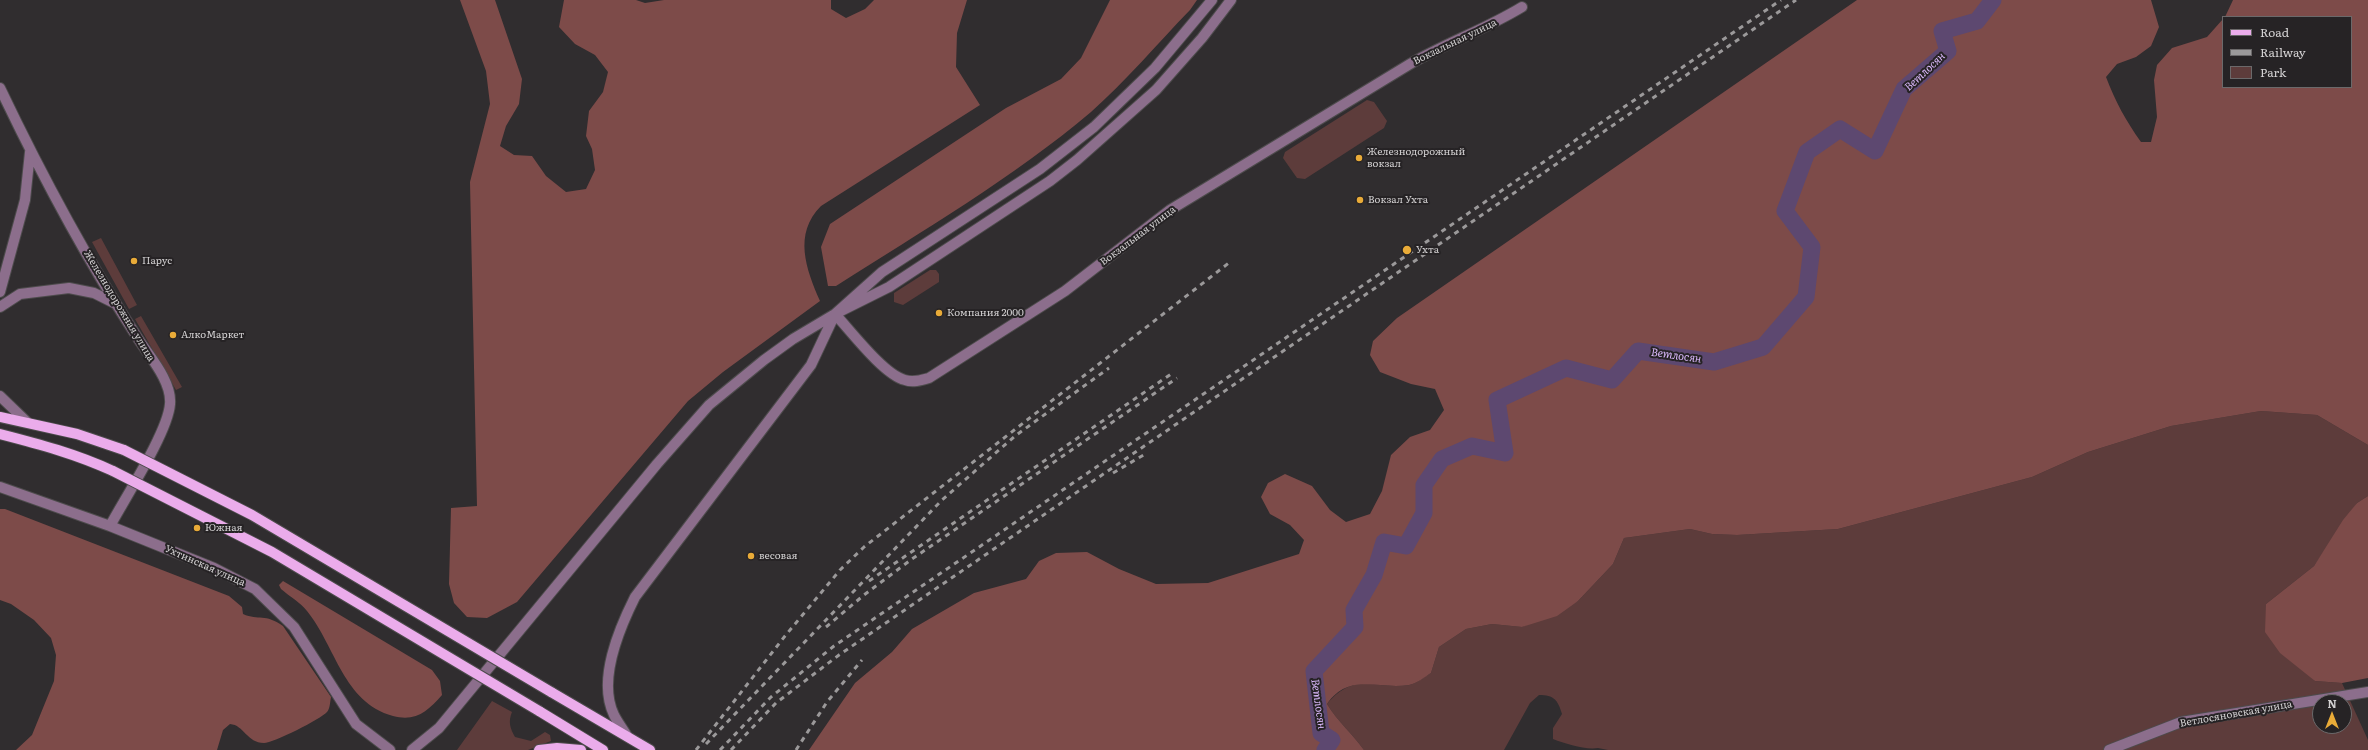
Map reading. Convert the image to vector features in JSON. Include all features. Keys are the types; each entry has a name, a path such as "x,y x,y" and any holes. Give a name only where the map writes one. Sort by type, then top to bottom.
{"main road":[{"path":"0,417 89,437 124,450 252,515 650,750"},
{"path":"0,434 56,449 113,471 272,552 603,750"},
{"path":"539,750 557,748 581,750"}],"street":[{"path":"628,736 614,715 609,688 610,664 624,619 639,592 811,365 835,314 882,272 1040,169 1094,127 1148,76 1212,0"},
{"path":"412,750 439,728 700,414 764,360 835,314 889,287 1050,181 1077,160 1156,90 1202,38 1232,0"},
{"name":"Вокзальная улица","path":"835,314 891,373 906,381 925,379 1064,291 1170,210 1427,54 1485,28 1522,7"},
{"name":"Железнодорожная улица","path":"0,88 30,152 116,304 160,374 168,392 170,404 165,425 110,526"},
{"path":"0,292 25,200 30,152"},
{"path":"0,307 20,294 69,288 94,293 116,304"},
{"path":"0,396 27,422"},
{"name":"Ухтинская улица","path":"0,487 110,526 214,568 255,589 294,626 356,724 390,750"},
{"name":"Ветлосяновская улица","path":"2109,750 2181,722 2368,692"}],"green space":[{"path":"1367,100 1374,102 1387,121 1384,128 1305,179 1297,178 1283,158 1285,152"},
{"path":"101,238 137,305 129,309 92,242"},
{"path":"930,270 936,270 939,274 939,282 903,305 894,302 894,293"},
{"path":"141,316 182,387 176,390 135,319"},
{"path":"2261,411 2317,415 2368,445 2368,496 2357,503 2314,566 2266,604 2315,681 2342,683 2347,694 2312,694 2312,734 2352,734 2352,705 2368,740 2368,750 1608,750 1570,745 1553,739 1553,728 1562,714 1555,699 1544,695 1539,695 1530,703 1504,750 1364,750 1327,704 1337,694 1346,688 1356,685 1365,684 1397,686 1409,685 1417,682 1431,673 1439,647 1466,629 1492,624 1522,627 1578,601 1613,564 1624,538 1690,529 1712,534 1737,535 1838,529 2032,477 2088,452 2171,426"},
{"path":"492,701 512,712 510,725 515,737 531,741 545,732 550,735 551,741 528,750 457,750"}],"shaded area":[{"path":"460,0 495,0 522,79 519,104 506,126 500,146 514,155 532,156 546,176 566,192 586,189 595,170 592,149 586,136 589,111 603,92 608,72 595,55 575,44 559,27 564,0 636,0 645,3 664,0 831,0 831,9 846,18 865,9 874,0 967,0 957,33 956,67 980,105 821,206 812,217 807,228 805,240 805,252 810,277 820,301 723,372 688,401 517,602 487,618 467,617 454,603 449,584 451,508 477,506 470,182 490,104 486,71"},
{"path":"1110,0 1197,0 1190,10 1117,88 1091,112 1061,136 999,182 934,224 836,286 828,286 821,247 830,224 1006,108 1061,79 1081,58"},
{"path":"1857,0 2151,0 2159,27 2151,46 2136,57 2117,64 2106,77 2117,103 2141,142 2151,142 2157,117 2154,80 2157,65 2172,48 2207,37 2222,20 2222,88 2352,88 2352,16 2225,16 2233,0 2368,0 2368,445 2317,415 2261,411 2171,426 2088,452 2032,477 1838,529 1737,535 1712,534 1690,529 1624,538 1613,564 1578,601 1557,616 1522,627 1492,624 1466,629 1439,647 1431,673 1417,682 1409,685 1397,686 1365,684 1355,685 1345,688 1336,694 1327,704 1364,750 809,750 855,683 892,652 912,629 974,593 1026,579 1039,561 1056,553 1087,552 1119,569 1156,584 1208,583 1299,554 1304,540 1290,525 1270,514 1261,497 1268,483 1285,474 1312,486 1330,510 1346,522 1370,514 1382,491 1391,455 1410,437 1430,430 1444,410 1435,389 1411,384 1380,372 1370,355 1373,341 1397,318"},
{"path":"2368,496 2368,678 2342,683 2315,681 2280,653 2265,632 2266,604 2314,566 2343,520 2357,503"},
{"path":"0,509 5,509 229,596 242,607 243,614 253,617 267,618 277,622 283,626 331,697 328,711 316,720 297,730 264,743 253,740 239,727 230,724 223,730 217,750 16,750 32,735 54,681 56,655 51,638 34,620 11,604 0,600"},
{"path":"283,581 432,670 440,681 442,695 432,706 421,714 408,718 393,716 376,709 363,699 351,686 317,625 307,611 281,589 279,585"}],"waterway":[{"name":"Ветлосян","path":"1325,750 1332,740 1321,733 1314,671 1355,627 1354,610 1374,575 1384,542 1406,546 1424,513 1424,485 1442,459 1472,446 1505,453 1497,400 1566,368 1612,380 1638,351 1714,362 1763,347 1806,297 1812,247 1785,211 1807,152 1840,129 1875,151 1904,89 1948,51 1942,31 1977,21 1993,0"}],"railway":[{"path":"720,750 771,697 834,646 1781,0"},
{"path":"731,750 776,703 839,655 1796,0"},
{"path":"696,750 785,636 840,570 864,547 1230,262"},
{"path":"706,744 942,500 1015,436 1109,368"},
{"path":"869,581 1174,372"},
{"path":"826,627 864,595 912,559 1177,378"},
{"path":"1113,473 1147,453"},
{"path":"796,750 827,702 862,660"}],"place":[{"name":"Железнодорожный вокзал","path":"1359,158"},
{"name":"Вокзал Ухта","path":"1360,200"},
{"name":"Ухта","path":"1407,250"},
{"name":"Парус","path":"134,261"},
{"name":"Компания 2000","path":"939,313"},
{"name":"АлкоМаркет","path":"173,335"},
{"name":"Южная","path":"197,528"},
{"name":"весовая","path":"751,556"}]}
